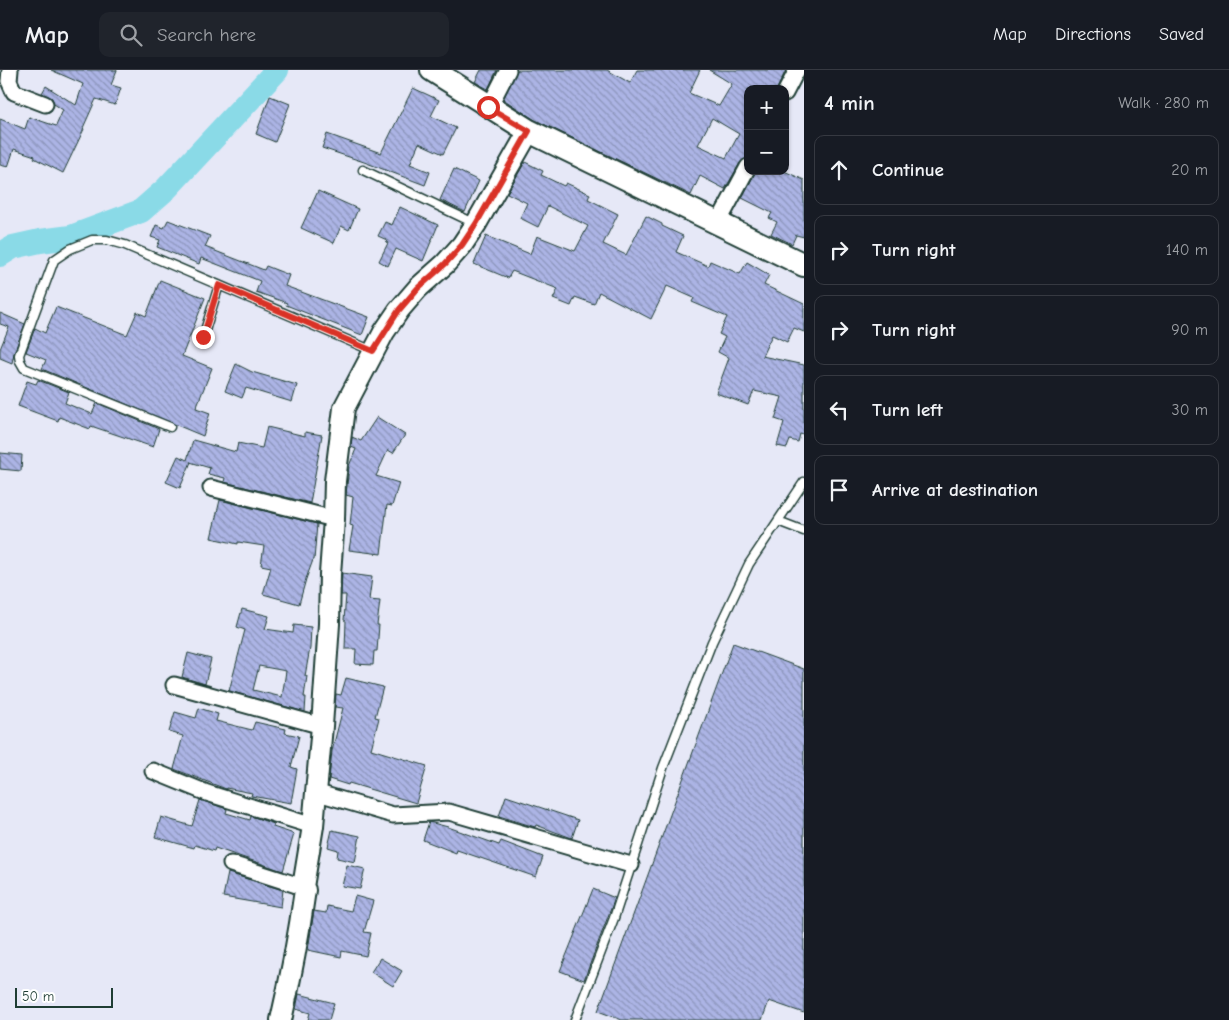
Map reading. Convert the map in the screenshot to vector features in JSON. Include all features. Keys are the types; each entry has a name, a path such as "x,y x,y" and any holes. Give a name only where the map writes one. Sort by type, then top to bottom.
{"main road":[{"path":"432,70 488,107 529,131 804,265"}],"street":[{"path":"488,107 508,70"},
{"path":"789,85 797,70"},
{"path":"7,71 10,86 14,92 45,104"},
{"path":"281,1020 293,971 305,890 303,887 313,826 329,624 335,481 344,408 373,351 399,310 418,288 445,264 462,245 529,131"},
{"path":"718,223 744,174"},
{"path":"211,488 334,519"},
{"path":"174,685 322,726"},
{"path":"153,771 207,794 313,826"},
{"path":"315,792 393,815 449,812 631,865"},
{"path":"231,864 303,887"}],"lane":[{"path":"363,170 476,224"},
{"path":"170,427 24,368 20,361 19,355 54,260 70,249 92,240 106,240 125,245 373,351"},
{"path":"203,337 219,285"},
{"path":"575,1020 614,918 663,768 712,642 749,564 804,482"},
{"path":"778,521 804,531"}],"building":[{"path":"51,70 117,70 111,85 121,88 115,105 96,99 63,173 34,158 35,156 14,149 8,167 0,165 0,119 25,129 29,117 56,126 63,110 54,104 52,98 42,93 46,86 76,105 83,84"},
{"path":"481,70 497,70 488,89 475,82"},
{"path":"517,70 607,70 630,83 637,70 700,70 689,93 719,106 732,84 709,70 786,70 779,85 744,85 744,160 740,163 725,189 700,176 691,195 535,120 503,99","holes":["712,118 739,134 726,158 698,145"]},
{"path":"413,88 439,100 431,116 456,128 443,154 419,143 410,164 430,172 425,185 322,148 327,134 381,153"},
{"path":"270,96 290,104 275,142 256,134"},
{"path":"525,162 543,171 541,175 564,186 566,183 590,194 588,199 618,214 603,244 626,255 646,216 683,236 676,252 708,266 710,261 740,274 747,262 769,275 764,285 804,304 804,332 794,328 787,342 772,335 762,356 804,365 804,435 800,434 798,442 790,440 787,448 777,446 784,422 775,419 782,397 754,391 748,405 716,393 729,358 718,352 725,337 719,334 727,317 692,302 694,298 667,286 651,319 599,292 594,304 575,297 571,306 553,299 558,289 512,271 508,278 474,264 486,236 530,254 537,236 575,251 588,226 548,206 538,227 520,218 527,203 507,193"},
{"path":"454,169 479,181 465,212 440,200"},
{"path":"789,173 804,180 804,237 796,235 792,244 771,234 777,222 769,218 772,213 742,198 754,175 789,175"},
{"path":"318,191 358,209 349,230 341,226 334,243 301,228"},
{"path":"400,207 438,225 423,261 396,249 388,266 379,261 388,243 386,242 387,240 378,236 385,222 392,225"},
{"path":"168,220 210,236 205,247 264,270 266,266 289,275 285,286 369,317 362,335 256,292 260,281 201,258 199,264 157,247 160,240 151,237 156,225 164,228"},
{"path":"160,280 205,298 182,356 212,368 196,408 210,413 203,436 42,369 46,360 26,352 35,328 45,333 56,307 127,335 137,312 146,316"},
{"path":"0,313 25,324 12,363 0,358 0,349 9,327 0,324"},
{"path":"236,364 252,372 297,385 292,402 246,388 242,398 225,391"},
{"path":"38,380 69,392 65,403 92,414 97,403 159,429 153,447 91,426 90,429 59,417 58,421 18,406 27,381 36,384"},
{"path":"377,417 405,435 393,453 388,450 376,476 399,483 392,506 387,505 381,554 349,550 353,526 350,525 353,497 346,495 349,466 356,449 351,447 352,437 361,441"},
{"path":"267,427 305,436 305,432 322,435 310,503 224,482 225,478 208,474 210,468 191,462 180,488 166,482 178,456 187,460 193,440 236,452 238,443 262,448"},
{"path":"0,453 22,455 21,471 0,469"},
{"path":"220,500 317,524 314,560 299,604 263,594 271,567 261,565 264,546 238,542 238,544 211,538"},
{"path":"342,573 372,577 369,600 380,601 377,625 379,625 377,651 374,651 373,665 355,664 356,649 345,649 346,621 344,620 346,595 341,595"},
{"path":"242,609 269,616 265,629 293,633 294,625 311,627 310,648 305,676 307,676 304,697 306,697 305,712 229,691 245,630 237,627","holes":["259,666 286,671 282,697 253,690"]},
{"path":"733,643 804,669 804,1013 769,1001 762,1020 622,1020 598,1011"},
{"path":"188,653 211,659 205,684 182,677"},
{"path":"346,678 383,687 375,717 379,718 371,749 427,766 416,803 329,779 332,751 343,708 335,707 336,694 341,695"},
{"path":"199,708 218,714 216,721 252,730 255,722 286,729 285,733 299,736 291,767 297,769 291,803 251,796 252,793 226,789 174,769 183,736 169,732 175,712 196,718"},
{"path":"506,796 578,820 572,838 536,825 535,827 499,816"},
{"path":"200,800 227,809 226,813 250,820 251,816 274,824 273,827 294,834 283,871 215,848 214,851 195,845 194,848 155,837 161,817 192,826"},
{"path":"429,822 499,845 501,841 543,857 536,877 457,850 456,853 423,840"},
{"path":"332,830 360,836 355,862 337,858 338,850 328,847"},
{"path":"347,865 365,869 360,889 342,886"},
{"path":"228,873 283,890 281,907 223,897"},
{"path":"593,889 615,898 584,980 560,971"},
{"path":"355,896 373,901 364,932 371,933 366,956 342,951 341,957 308,950 314,911 326,913 327,906 351,911"},
{"path":"380,958 402,971 393,986 371,972"},
{"path":"299,994 334,1003 329,1020 308,1020 310,1013 296,1009"}],"waterway":[{"path":"0,255 13,247 71,237 141,211 166,189 277,70"}],"route":[{"path":"203,337 219,285 373,351 399,310 418,288 445,264 462,245 529,131 488,107"}]}
